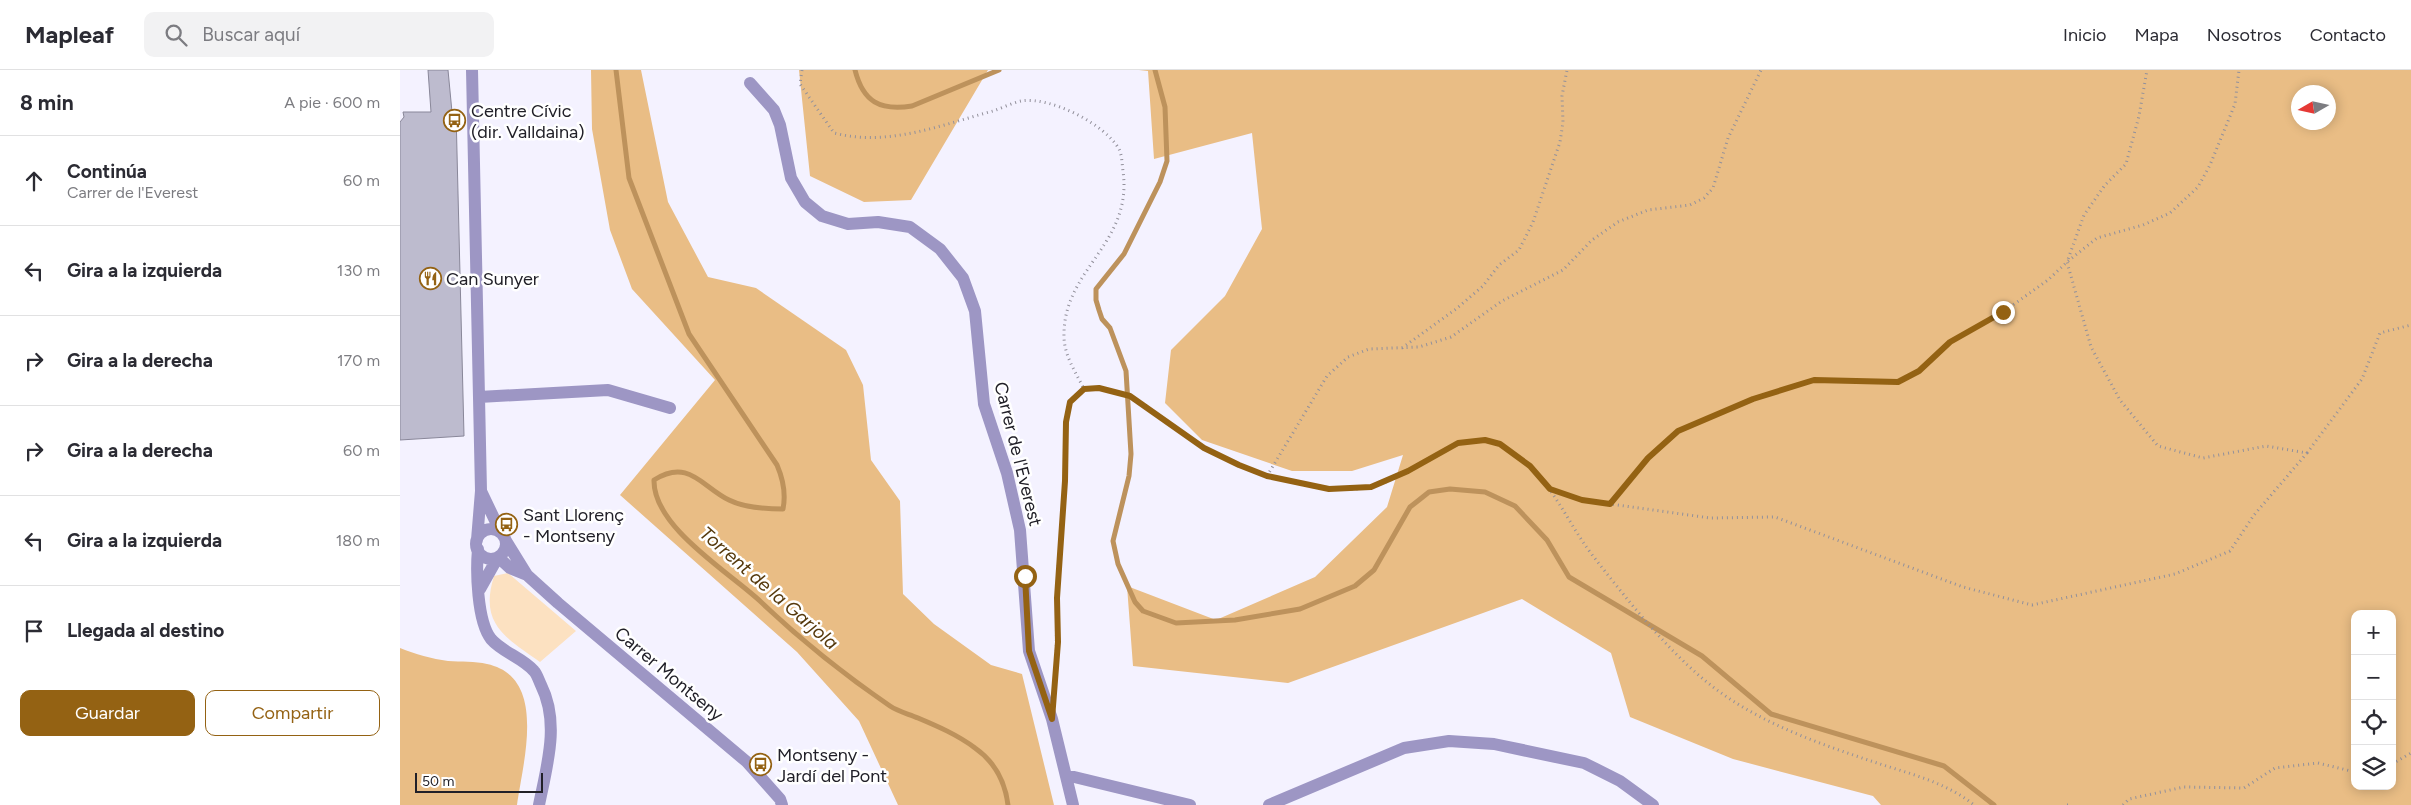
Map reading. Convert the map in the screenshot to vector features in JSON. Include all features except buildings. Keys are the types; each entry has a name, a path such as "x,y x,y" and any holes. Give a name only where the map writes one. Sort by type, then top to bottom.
{"street":[{"path":"472,70 481,491 477,579 480,589 479,600 482,622 491,639 534,671 546,695 552,723 550,753 539,805"},
{"name":"Carrer de l'Everest","path":"750,83 774,110 780,125 792,178 805,202 822,216 848,224 878,222 910,227 940,249 963,278 975,312 984,404 1007,473 1020,530 1029,651 1052,719 1072,805"},
{"path":"479,398 608,390 670,408"},
{"name":"Carrer Montseny","path":"481,491 503,537 527,575 747,762 780,799 782,805"},
{"path":"478,544 487,530 503,537 504,551 498,557 480,589"},
{"path":"478,544 488,558 498,557"},
{"name":"Carrer Montseny","path":"498,557 510,568 527,575"},
{"path":"1268,805 1404,748 1449,741 1494,744 1584,763 1620,781 1653,805"},
{"path":"1066,776 1190,805"}],"path":[{"path":"802,70 800,84 834,133 856,139 907,135 1022,101 1051,104 1084,118 1105,131 1120,150 1124,201 1116,225 1071,296 1066,314 1064,334 1066,354 1084,389"},
{"path":"1401,348 1456,309 1483,286 1499,265 1519,250 1533,222 1560,142 1563,122 1562,96 1567,70"},
{"path":"1267,476 1327,376 1348,356 1370,349 1419,348 1451,337 1502,301 1563,270 1592,240 1618,222 1648,210 1690,205 1704,198 1713,188 1728,138 1761,70"},
{"path":"2146,70 2139,116 2126,164 2105,185 2084,215 2066,262 2091,347 2120,400 2158,446 2203,458 2266,446 2307,453"},
{"path":"1610,504 1648,458 1678,431 1753,399 1814,380 1898,382 1919,371 1950,342 2003,312 2048,280 2066,262 2097,238 2143,225 2170,213 2198,187 2210,165 2234,104 2239,70"},
{"path":"1550,489 1582,500 1710,518 1774,517 1963,587 2032,605 2174,574 2230,551 2254,516 2307,453 2362,380 2380,333 2411,325"},
{"path":"1054,690 1058,642 1057,598 1065,481 1066,422 1070,402 1084,389 1099,388 1130,396 1204,448 1239,465 1267,476 1329,489 1371,487 1408,471 1458,443 1485,440 1500,444 1530,466 1550,489 1590,553 1671,650 1705,681 1744,708 1815,742 1930,781 1974,805"},
{"path":"2396,762 2411,753"},
{"path":"2123,805 2129,799 2184,788 2244,788 2275,768 2318,763 2351,771"},
{"path":"2067,805 2072,805"}],"shaded area":[{"path":"591,70 641,70 668,202 708,277 756,288 846,350 863,385 871,460 900,501 903,594 934,624 991,665 1022,674 1054,805 898,805 859,721 797,652 620,495 715,380 632,289 610,230 592,129"},
{"path":"799,70 988,70 911,200 864,202 810,176"},
{"path":"1139,70 2411,70 2411,805 1881,805 1873,796 1733,759 1630,717 1611,653 1522,599 1288,683 1133,666 1127,586 1216,620 1315,577 1387,507 1403,455 1352,471 1292,471 1202,440 1165,403 1171,350 1225,296 1262,229 1252,133 1154,159 1148,71"},
{"path":"508,573 576,631 540,662 506,636 498,628 493,618 490,606 490,592 494,576"},
{"path":"400,648 442,660 487,664 506,672 518,685 525,703 527,723 526,744 517,805 400,805"}],"waterway":[{"name":"Torrent de la Garjola","path":"616,70 629,178 689,334 777,465 784,492 783,509 755,508 742,505 719,495 703,482 686,473 666,474 654,480 657,498 666,515 679,531 713,563 856,682 893,708 947,731 982,753 1002,780 1008,805"},
{"path":"855,70 858,81 868,97 874,102 891,107 912,106 999,70"},
{"path":"1155,70 1165,107 1167,161 1160,182 1124,254 1096,289 1096,300 1102,319 1110,328 1126,371 1131,454 1129,476 1113,541 1118,564 1135,602 1143,611 1176,623 1235,620 1300,609 1355,586 1374,570 1410,507 1429,492 1450,489 1485,492 1515,506 1547,540 1569,577 1702,656 1771,714 1944,766 1994,805"}],"place":[{"name":"Centre Cívic (dir. Valldaina)","path":"455,121"},
{"name":"Can Sunyer","path":"430,279"},
{"name":"Sant Llorenç - Montseny","path":"507,525"},
{"name":"Montseny - Jardí del Pont","path":"761,765"}],"route":[{"path":"1025,576 1029,651 1052,719 1058,642 1057,598 1065,481 1066,422 1070,402 1084,389 1099,388 1130,396 1204,448 1267,476 1329,489 1371,487 1408,471 1458,443 1485,440 1500,444 1530,466 1550,489 1582,500 1610,504 1648,458 1678,431 1753,399 1814,380 1898,382 1919,371 1950,342 2003,312"}]}
